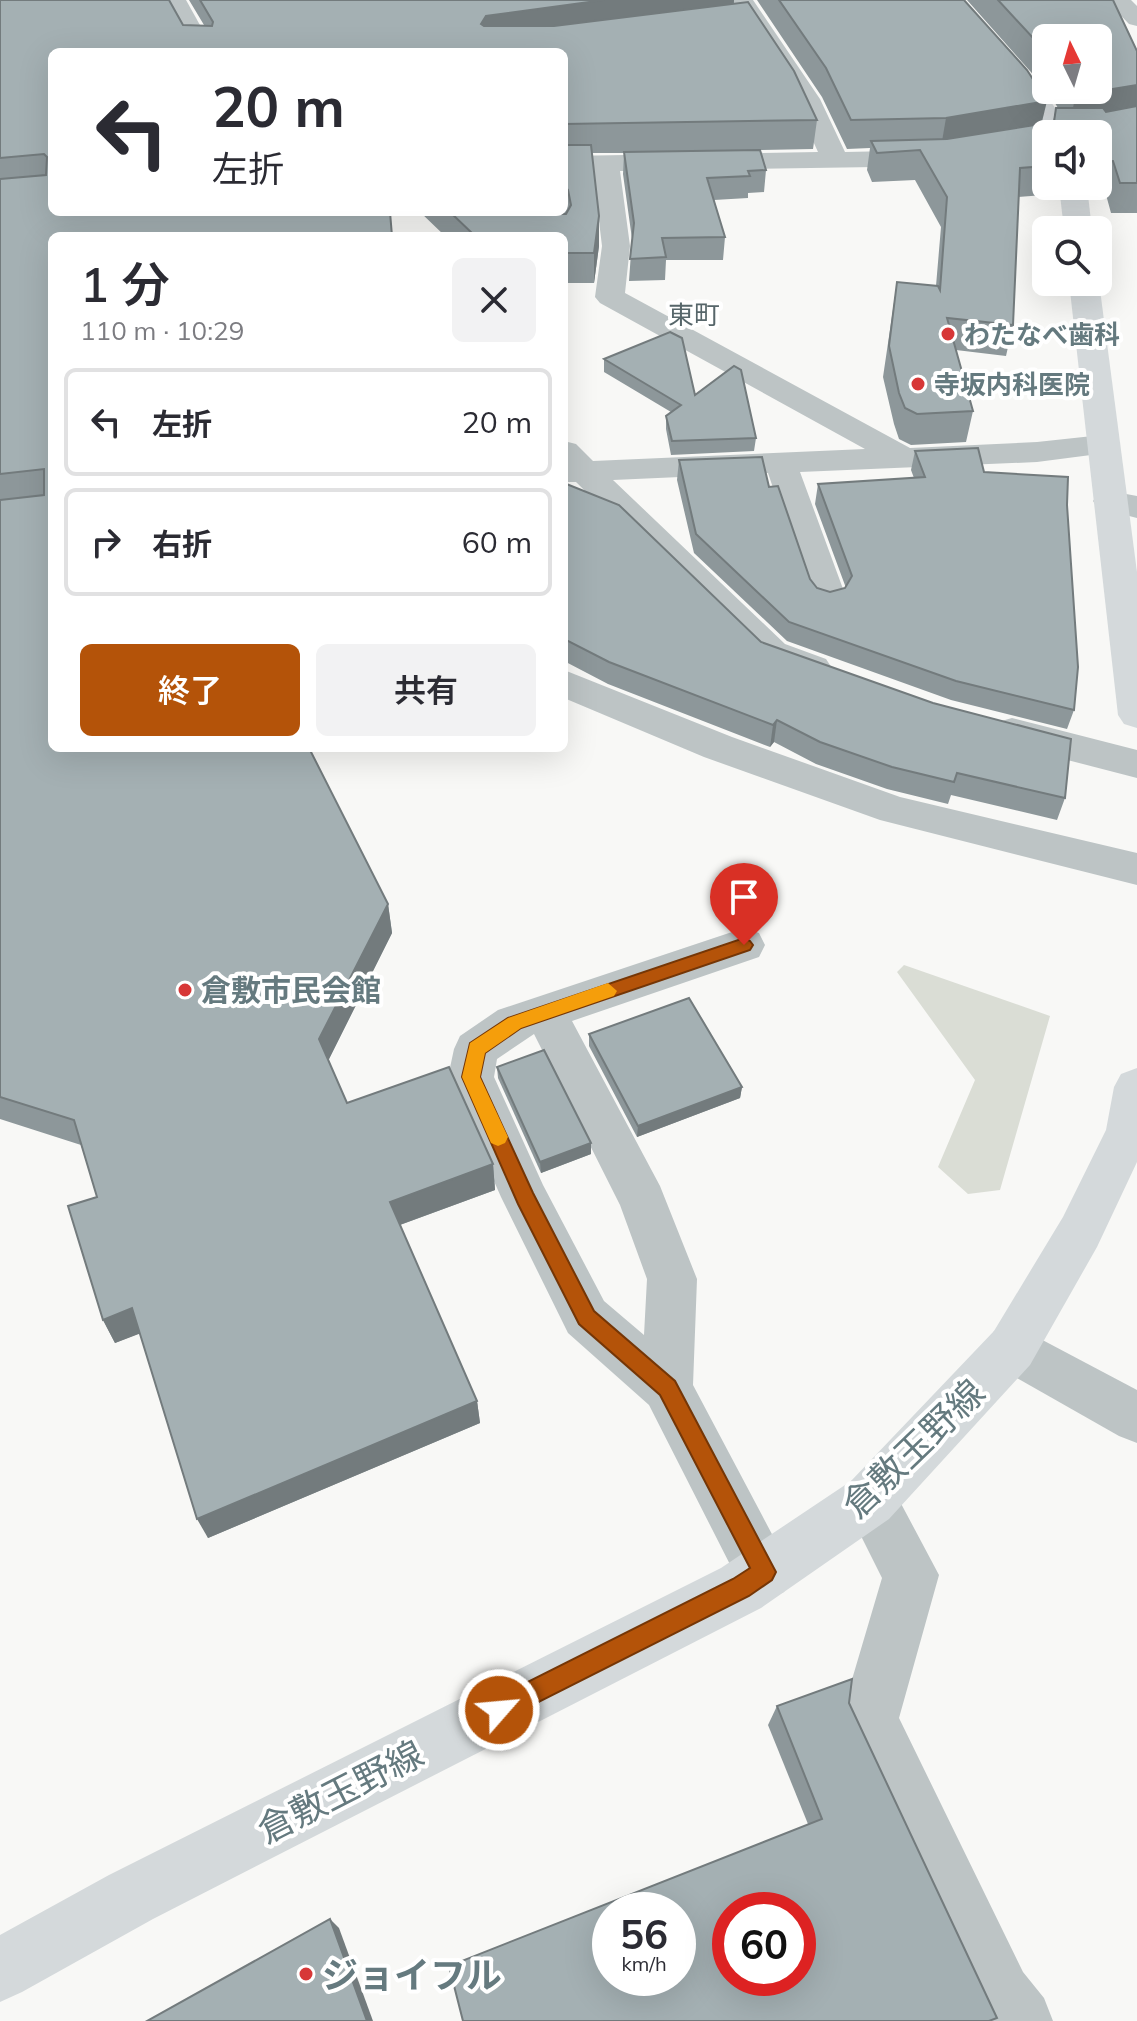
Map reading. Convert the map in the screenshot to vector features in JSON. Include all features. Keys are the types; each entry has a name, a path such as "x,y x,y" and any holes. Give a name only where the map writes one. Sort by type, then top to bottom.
{"main road":[{"path":"950,0 1059,120"},
{"path":"1086,296 1102,445 1124,504 1137,715"},
{"path":"1102,445 1137,441"},
{"name":"倉敷玉野線","path":"0,1970 131,1897 741,1588 870,1500 1012,1348 1080,1232 1123,1143 1129,1130 1137,1087"}],"street":[{"path":"174,0 201,48"},
{"path":"1118,0 1137,19"},
{"path":"723,23 747,10 807,99 835,159"},
{"path":"568,164 941,158 1032,142"},
{"path":"605,162 616,246 610,297 899,455"},
{"path":"571,465 1037,452 1102,445"},
{"path":"780,461 828,597"},
{"path":"571,465 772,653 843,678"},
{"path":"568,685 718,747 894,810 1137,869"},
{"path":"986,725 1137,764"},
{"path":"744,945 514,1023 476,1049 471,1077 525,1197 586,1317 667,1388 764,1572"},
{"path":"545,1012 643,1201 672,1279 667,1388"},
{"path":"1012,1348 1137,1418"},
{"path":"870,1500 911,1575 869,1720 1000,1995 1021,2021"}],"shaded area":[{"path":"904,965 1050,1016 1000,1190 968,1194 938,1167 975,1080 897,972"}],"building":[{"path":"0,0 169,0 183,25 212,26 213,22 200,0 604,0 486,16 481,24 484,26 554,26 748,2 794,71 817,120 568,124 568,48 48,48 48,216 390,216 392,232 48,232 48,752 311,752 388,904 319,1039 347,1103 449,1067 493,1164 390,1202 477,1401 197,1519 132,1308 103,1320 68,1206 97,1197 74,1120 0,1097 0,500 44,495 44,469 0,474 0,179 46,175 47,157 44,154 0,158"},
{"path":"779,0 964,0 1027,70 1032,78 1032,104 946,118 851,120 826,68"},
{"path":"998,0 1113,0 1137,51 1137,85 1112,89 1112,24 1032,24 1032,37"},
{"path":"1137,106 1137,183 1120,183 1112,161 1112,120 1054,120 1056,108 1103,108 1106,112"},
{"path":"1032,125 1032,167 1020,168 1013,325 947,318 973,411 917,414 905,408 889,346 897,282 938,286 940,290 947,197 920,150 877,153 871,141 947,139"},
{"path":"568,145 591,145 599,216 594,253 568,253 568,232 471,232 454,216 568,216 571,205"},
{"path":"760,150 766,170 748,171 750,176 707,178 725,237 662,238 666,257 630,259 634,223 624,152"},
{"path":"670,332 682,338 695,395 734,366 741,370 756,438 672,441 666,416 681,405 604,359"},
{"path":"978,448 984,472 1068,477 1067,505 1078,667 1074,710 956,681 789,622 696,534 679,460 762,457 769,487 778,486 810,579 817,588 830,592 845,588 852,576 818,484 925,477 915,451"},
{"path":"568,485 619,505 761,642 933,703 1071,739 1065,798 957,773 954,782 892,767 820,742 777,720 773,725 609,662 568,641"},
{"path":"689,998 742,1087 638,1126 589,1034"},
{"path":"544,1050 591,1143 540,1162 497,1067"},
{"path":"852,1679 849,1703 997,2018 989,2021 463,2021 449,1966 592,1910 592,1996 696,1996 696,1892 637,1892 822,1819 777,1706"},
{"name":"ジョイフル","path":"330,1919 367,2021 147,2021"}],"slow traffic":[{"path":"498,1137 471,1077 476,1049 514,1023 608,991"}],"place":[{"name":"わたなべ歯科","path":"948,334"},
{"name":"寺坂内科医院","path":"918,384"},
{"name":"倉敷市民会館","path":"185,990"},
{"name":"ジョイフル","path":"306,1974"}],"district":[{"name":"東町","path":"694,314"}],"route":[{"path":"499,1710 741,1588 764,1572 667,1388 586,1317 525,1197 471,1077 476,1049 514,1023 744,945"}]}
